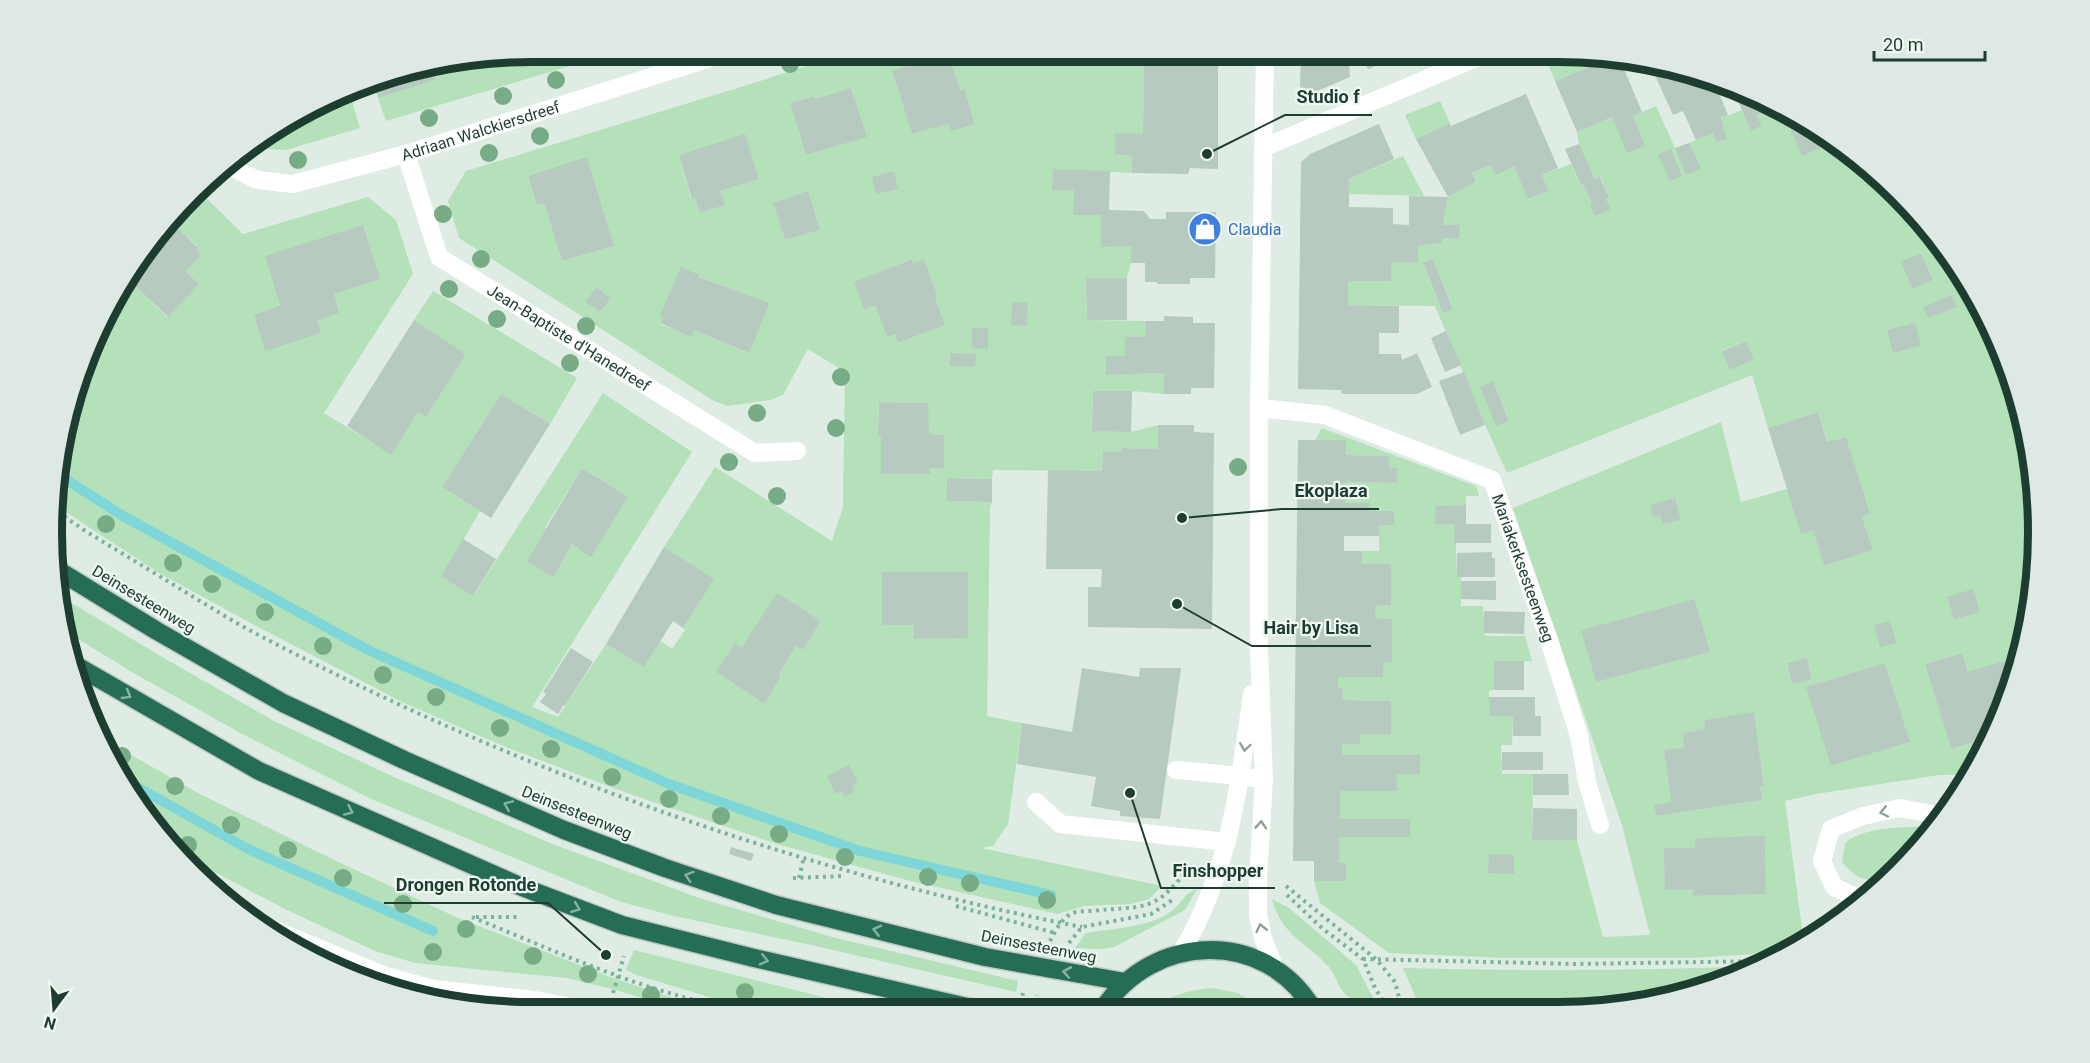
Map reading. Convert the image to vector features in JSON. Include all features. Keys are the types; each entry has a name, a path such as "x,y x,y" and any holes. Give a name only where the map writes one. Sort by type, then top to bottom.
{"highway":[{"name":"Deinsesteenweg","path":"64,574 157,631 283,703 404,760 564,830 665,868 776,905 985,957 1125,982"},
{"path":"82,669 259,771 522,887 622,925 945,1002"},
{"path":"1109,1002 1125,982 1142,969 1181,952 1205,949 1230,951 1254,958 1275,969 1293,983 1307,1002"}],"street":[{"name":"Adriaan Walckiersdreef","path":"234,168 257,180 293,184 406,154 698,62"},
{"path":"1265,62 1259,408 1259,648 1264,780 1258,915 1263,938 1275,969"},
{"path":"1265,147 1466,62"},
{"name":"Jean-Baptiste d'Hanedreef","path":"406,154 439,257 755,453 796,451"},
{"name":"Mariakerksesteenweg","path":"1259,408 1325,415 1492,480 1549,640 1576,725 1587,782 1600,825"},
{"path":"1181,952 1206,905 1232,828 1259,648"},
{"path":"1176,770 1264,780"},
{"path":"1036,802 1060,824 1227,842"},
{"path":"1854,896 1834,887 1822,861 1831,829 1863,816 1900,808 1934,814"},
{"path":"296,939 386,976 433,989 545,1002"}],"path":[{"path":"63,515 249,630 403,708 570,778 746,839 911,888 1034,918 1082,927 1151,915 1172,903 1179,893"},
{"path":"799,878 804,857"},
{"path":"789,879 843,876"},
{"path":"1258,884 1285,894 1323,929 1363,959 1385,1002"},
{"path":"956,906 1055,933"},
{"path":"522,917 472,917 618,976 702,1002"},
{"path":"1035,1002 1048,969 1082,927"},
{"path":"610,1002 624,956"},
{"path":"1363,959 1575,964 1748,961"}],"green space":[{"path":"583,62 386,121 378,98 436,80 434,72 483,65 484,68 501,63"},
{"path":"818,62 1144,62 1143,134 1115,134 1115,155 1132,156 1132,173 1053,169 1052,189 1074,190 1073,215 1101,215 1131,246 1131,263 1127,278 1086,278 1087,320 1146,321 1145,337 1125,337 1125,356 1106,356 1106,375 1164,373 1164,394 1093,391 1092,430 1131,432 1158,425 1158,449 1123,448 1121,452 1103,451 1102,471 993,470 992,479 947,478 946,501 992,502 990,508 987,716 1022,723 1008,824 993,846 981,848 1162,886 1149,899 1131,904 1084,906 1057,914 910,881 777,844 624,792 503,746 404,703 159,573 63,510 71,440 86,380 124,296 132,283 167,317 199,284 186,271 202,255 196,249 198,247 175,225 199,199 203,195 243,234 368,197 396,220 413,274 324,413 391,454 418,412 426,417 466,354 414,320 433,291 577,378 550,424 501,394 442,487 480,511 442,576 474,595 603,393 692,452 532,707 558,717 606,644 644,667 660,641 672,649 713,579 664,547 715,467 832,541 843,507 845,372 808,349 783,395 770,400 728,406 714,401 459,238 448,201 466,171","holes":["892,71 964,90 975,124 951,131 948,124 912,134","851,88 866,137 806,155 790,103 813,96 814,99","745,135 759,179 720,191 724,205 700,213 695,198 691,199 679,155","587,158 614,246 562,261 544,203 537,205 528,176","808,192 820,230 785,240 773,203","363,226 379,279 334,294 317,320 321,333 265,350 254,315 280,305 266,256","911,259 913,263 924,259 938,297 935,298 945,325 898,343 895,334 887,337 875,305 855,282","699,275 698,277 770,303 748,353 694,330 690,336 660,324 663,317","596,287 611,298 600,312 585,302","1012,303 1028,303 1027,325 1012,325","988,327 988,348 972,348 972,328","950,354 975,354 975,366 950,365","879,402 927,403 929,434 944,435 944,468 930,468 929,474 881,474 881,437 878,436","582,468 628,497 591,556 572,544 553,578 527,561","882,572 968,572 967,638 914,639 914,625 882,625","777,594 821,621 803,650 796,646 779,673 781,677 764,704 716,672 735,643 742,647"]},
{"path":"1547,62 1597,64 1555,81"},
{"path":"351,97 360,128 286,150 262,147 296,124 329,110 328,108"},
{"path":"1440,101 1450,123 1416,139 1405,115"},
{"path":"1656,106 1675,148 1700,169 1689,143 1713,133 1716,142 1727,139 1721,118 1742,110 1751,131 1762,126 1757,115 1767,111 1787,120 1802,155 1826,145 1868,178 1912,222 1949,270 1980,324 2004,380 2024,470 2027,501 2027,562 2019,623 2007,672 1968,672 1962,653 1925,664 1951,749 1979,741 1960,775 1939,775 1785,801 1802,929 1810,928 1766,953 1693,958 1504,958 1389,953 1320,903 1314,881 1346,881 1346,863 1339,863 1339,837 1410,837 1409,819 1340,819 1340,791 1397,774 1420,774 1420,755 1342,755 1342,744 1360,744 1360,734 1391,734 1391,701 1343,700 1342,689 1338,688 1338,677 1383,677 1383,662 1392,619 1375,618 1375,606 1391,605 1391,565 1362,564 1362,551 1379,551 1379,525 1394,524 1394,511 1369,511 1369,503 1345,503 1343,482 1396,483 1396,468 1389,468 1389,456 1346,455 1346,440 1315,440 1322,428 1476,486 1479,496 1466,496 1466,505 1435,506 1455,524 1457,577 1461,577 1461,606 1483,606 1485,636 1525,636 1532,661 1494,662 1494,690 1489,691 1490,716 1513,716 1512,745 1501,745 1502,774 1533,774 1532,840 1577,840 1603,937 1650,935 1622,825 1513,508 1721,422 1741,502 1787,489 1813,530 1824,566 1873,550 1862,517 1869,514 1846,437 1827,442 1818,412 1768,428 1752,375 1507,473 1435,306 1348,305 1348,281 1391,281 1391,262 1418,263 1418,246 1442,243 1443,238 1459,239 1460,225 1443,225 1448,197 1476,182 1472,173 1491,165 1496,174 1514,166 1529,199 1549,191 1542,175 1571,164 1580,185 1583,184 1592,203 1589,204 1595,216 1610,210 1606,199 1609,197 1601,177 1595,179 1579,144 1577,132 1612,117 1633,116","holes":["1921,253 1933,280 1912,289 1900,263","1433,259 1453,308 1443,313 1423,264","1746,341 1754,359 1722,351","1493,382 1509,421 1480,387","1675,498 1681,520 1662,524 1660,516 1650,504","1947,597 1980,612 1954,620","1695,599 1710,652 1596,682 1582,630","1807,658 1812,678 1792,684 1787,663","1885,663 1910,742 1831,766 1807,687","1754,713 1764,785 1760,786 1762,800 1656,816 1654,805 1671,802 1664,750 1684,747 1682,733 1705,729 1704,720","1765,837 1766,894 1694,896 1693,889 1665,889 1695,848 1695,838"]},
{"path":"1403,156 1424,196 1349,194 1349,179"},
{"path":"67,600 274,721 394,777 550,843 699,898 832,937 1018,981 1016,992 674,916 621,902 369,798 242,734 130,671 74,636"},
{"path":"113,744 198,793 458,918 616,979 685,1002 656,1002 567,978 415,963 375,951 287,910 199,864 159,818 124,766"},
{"path":"1924,827 1873,880 1856,876 1842,862 1845,843 1862,834 1882,829"},
{"path":"1197,889 1185,910 1114,947 1075,948 1086,933 1140,925 1160,918"},
{"path":"1272,899 1289,908 1356,965 1375,1002 1360,1002 1346,995 1329,967 1289,931"},
{"path":"634,950 843,1002 725,1002 626,970"},
{"path":"1736,967 1710,977 1650,992 1558,1002 1418,1002 1403,968 1492,970"},
{"path":"1212,988 1238,993 1252,1002 1164,1002 1196,990"}],"building":[{"path":"920,62 951,62 960,90 964,89 975,124 951,131 948,124 912,134 892,71"},
{"path":"1144,62 1218,62 1218,169 1190,168 1188,174 1132,173 1132,156 1115,155 1115,133 1143,134"},
{"path":"1301,62 1349,62 1350,77 1310,94 1300,87"},
{"path":"1364,62 1385,62 1368,69"},
{"path":"501,63 484,68 483,65"},
{"path":"1597,64 1623,66 1642,112 1633,116 1645,146 1627,153 1612,117 1577,132 1555,81"},
{"path":"434,72 436,80 378,98 375,88"},
{"path":"1653,72 1717,89 1728,115 1721,118 1727,139 1716,142 1713,133 1696,140 1683,111 1673,115"},
{"path":"851,88 867,137 806,155 790,103 814,96 814,99"},
{"path":"1526,94 1558,168 1542,175 1549,191 1528,199 1514,166 1496,175 1491,165 1472,173 1476,182 1448,197 1416,139 1450,123 1451,126"},
{"path":"1736,96 1767,111 1757,115 1762,126 1751,131"},
{"path":"328,108 329,110 309,118"},
{"path":"1787,120 1826,145 1802,156"},
{"path":"1379,124 1394,159 1349,179 1349,207 1393,208 1393,224 1409,225 1409,196 1448,197 1443,225 1460,225 1459,239 1443,238 1442,243 1418,246 1418,263 1391,262 1391,281 1348,281 1348,305 1399,306 1399,333 1379,333 1379,354 1401,354 1402,360 1417,353 1432,387 1417,394 1342,394 1341,390 1298,389 1301,162 1310,154"},
{"path":"745,134 759,179 720,191 725,205 700,213 695,198 692,200 679,155"},
{"path":"1689,143 1701,169 1686,175 1675,148"},
{"path":"1579,144 1595,179 1600,177 1609,197 1606,199 1611,210 1595,216 1589,204 1592,203 1583,184 1581,186 1565,149"},
{"path":"1671,149 1682,176 1670,181 1658,155"},
{"path":"587,157 614,246 562,261 544,203 537,205 528,176"},
{"path":"1053,169 1110,171 1109,210 1144,211 1150,219 1166,219 1166,212 1216,212 1215,278 1190,278 1190,284 1145,282 1145,263 1131,263 1131,246 1101,247 1101,215 1073,215 1074,190 1052,190"},
{"path":"894,171 898,189 876,194 872,177"},
{"path":"808,191 820,230 785,240 773,203"},
{"path":"175,225 202,255 186,271 199,284 168,317 132,283"},
{"path":"363,225 380,279 334,294 339,313 317,320 321,333 265,351 254,315 280,305 265,256"},
{"path":"1921,253 1933,280 1912,289 1900,262"},
{"path":"912,259 913,263 924,259 938,297 935,298 945,325 898,343 895,334 887,337 875,305 864,309 854,282"},
{"path":"1433,259 1453,309 1443,313 1423,263"},
{"path":"681,267 699,275 698,277 770,303 749,353 694,330 691,337 660,323 663,317 660,315"},
{"path":"1086,278 1127,278 1127,320 1087,320"},
{"path":"596,287 611,298 600,312 585,302"},
{"path":"1952,295 1957,307 1928,318 1923,307"},
{"path":"1012,302 1028,303 1027,326 1011,325"},
{"path":"1164,316 1193,317 1193,323 1215,323 1214,388 1191,388 1191,394 1164,394 1164,373 1106,375 1106,356 1125,356 1125,337 1145,337 1146,321 1164,321"},
{"path":"414,320 466,354 426,417 418,412 391,455 347,426"},
{"path":"1915,323 1921,345 1893,353 1887,330"},
{"path":"988,327 988,349 972,348 972,328"},
{"path":"1446,331 1461,365 1445,372 1431,338"},
{"path":"1746,341 1754,359 1730,370 1722,351"},
{"path":"950,353 976,354 975,366 950,366"},
{"path":"1464,372 1485,425 1460,435 1439,381"},
{"path":"1493,381 1509,421 1496,426 1480,387"},
{"path":"1093,391 1132,391 1131,432 1092,431"},
{"path":"501,394 550,424 491,518 442,487"},
{"path":"879,402 928,403 929,434 944,435 944,468 930,468 930,474 881,474 881,437 878,437"},
{"path":"1818,412 1827,442 1846,437 1870,514 1862,517 1873,550 1824,566 1813,530 1801,534 1768,428"},
{"path":"1158,425 1194,425 1194,432 1214,433 1212,629 1088,627 1088,587 1101,587 1102,569 1046,569 1048,470 1102,471 1103,451 1121,452 1123,448 1158,449"},
{"path":"1298,440 1346,440 1346,455 1389,456 1389,468 1397,468 1397,483 1343,482 1345,503 1370,503 1369,511 1394,511 1394,525 1379,525 1379,536 1344,536 1344,551 1362,551 1362,564 1391,564 1391,605 1375,606 1375,618 1392,619 1392,662 1383,662 1383,677 1338,677 1338,688 1342,688 1343,700 1391,701 1391,734 1360,734 1360,744 1342,744 1342,755 1420,755 1420,774 1397,774 1397,791 1340,791 1340,819 1410,819 1410,837 1339,837 1339,863 1346,863 1346,881 1314,881 1314,861 1293,861"},
{"path":"582,468 628,497 591,557 572,544 553,578 527,561"},
{"path":"947,478 992,479 992,502 946,501"},
{"path":"1675,498 1681,520 1662,524 1660,516 1653,517 1650,504"},
{"path":"1466,505 1466,524 1491,524 1491,543 1454,543 1455,524 1435,524 1435,506"},
{"path":"463,539 496,559 473,596 441,576"},
{"path":"664,547 714,579 683,628 673,621 644,667 606,644"},
{"path":"1492,552 1492,558 1495,558 1495,577 1457,577 1457,553"},
{"path":"882,572 968,572 968,638 914,639 914,625 882,625"},
{"path":"1461,581 1496,581 1496,600 1461,599"},
{"path":"1973,589 1980,612 1954,620 1947,597"},
{"path":"777,593 821,621 803,650 796,646 779,673 781,677 764,704 716,672 735,643 742,647"},
{"path":"1695,599 1710,652 1596,682 1581,630"},
{"path":"1484,611 1525,612 1524,634 1484,633"},
{"path":"1890,621 1896,643 1880,647 1874,625"},
{"path":"571,648 593,662 558,714 540,702 546,694 543,692"},
{"path":"1962,653 1968,672 2007,660 2009,665 2004,683 1979,741 1951,749 1925,664"},
{"path":"1807,658 1812,679 1792,684 1787,663"},
{"path":"1494,661 1524,661 1524,690 1494,690"},
{"path":"1885,663 1910,742 1831,766 1806,687"},
{"path":"1082,668 1139,677 1140,668 1181,668 1160,819 1120,816 1120,811 1091,806 1096,777 1017,764 1022,723 1072,732"},
{"path":"1489,697 1535,697 1535,716 1541,716 1541,736 1513,736 1513,716 1490,716"},
{"path":"1754,712 1764,786 1760,786 1762,800 1656,816 1654,805 1671,802 1664,750 1684,747 1682,733 1705,729 1704,720"},
{"path":"1502,752 1543,752 1543,770 1502,770"},
{"path":"849,765 858,782 852,786 855,791 845,797 842,791 836,794 827,776"},
{"path":"1533,774 1568,774 1569,795 1533,795"},
{"path":"1533,808 1577,809 1577,840 1532,840"},
{"path":"1765,836 1766,894 1693,896 1693,889 1665,890 1664,848 1695,848 1695,838"},
{"path":"731,847 754,854 751,861 729,854"},
{"path":"1489,854 1514,855 1514,874 1488,873"}],"waterway":[{"path":"65,479 123,516 368,650 669,784 860,851 1051,895"},
{"path":"137,787 250,850 433,931"}],"place":[{"name":"Studio f","path":"1207,154"},
{"name":"Claudia","path":"1205,229"},
{"name":"Ekoplaza","path":"1182,518"},
{"name":"Hair by Lisa","path":"1177,604"},
{"name":"Finshopper","path":"1130,793"},
{"name":"Drongen Rotonde","path":"606,955"}]}
